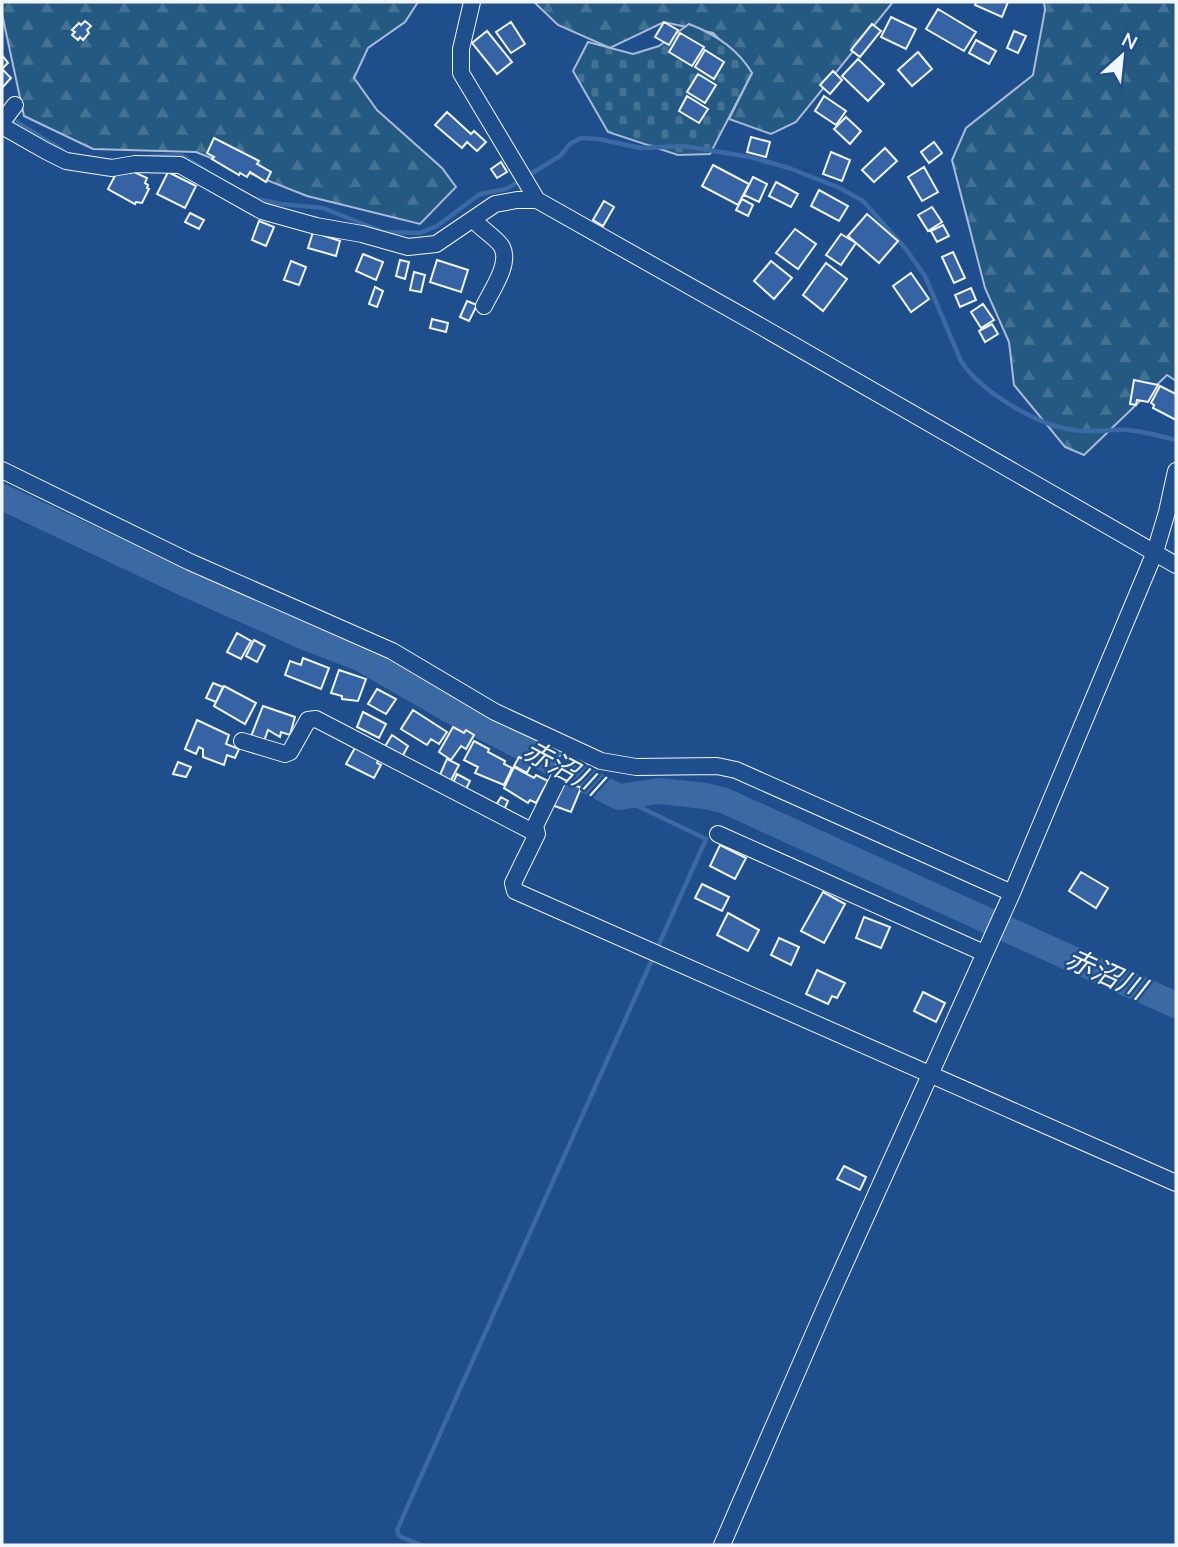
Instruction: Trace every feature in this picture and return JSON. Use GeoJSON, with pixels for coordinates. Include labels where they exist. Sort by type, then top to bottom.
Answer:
{"type":"FeatureCollection","features":[{"type":"Feature","properties":{"kind":"street"},"geometry":{"type":"LineString","coordinates":[[472,2],[461,49],[461,72],[537,200]]}},
{"type":"Feature","properties":{"kind":"street"},"geometry":{"type":"LineString","coordinates":[[15,105],[2,124],[66,161],[112,169],[135,163],[180,165],[262,211],[408,247],[436,244],[495,204],[537,200],[1176,565]]}},
{"type":"Feature","properties":{"kind":"street"},"geometry":{"type":"LineString","coordinates":[[474,219],[482,230],[503,248],[504,257],[484,306]]}},
{"type":"Feature","properties":{"kind":"street"},"geometry":{"type":"LineString","coordinates":[[2,470],[190,562],[392,651],[495,712],[567,762],[636,767],[717,766],[736,770],[1010,897]]}},
{"type":"Feature","properties":{"kind":"street"},"geometry":{"type":"LineString","coordinates":[[722,1545],[1010,897],[1155,552],[1176,471]]}},
{"type":"Feature","properties":{"kind":"street"},"geometry":{"type":"LineString","coordinates":[[242,741],[285,754],[290,752],[308,720],[316,719],[537,834]]}},
{"type":"Feature","properties":{"kind":"street"},"geometry":{"type":"LineString","coordinates":[[567,762],[535,827],[537,834],[513,883],[515,891],[1176,1183]]}},
{"type":"Feature","properties":{"kind":"street"},"geometry":{"type":"LineString","coordinates":[[718,834],[986,949]]}},
{"type":"Feature","properties":{"kind":"green space"},"geometry":{"type":"Polygon","coordinates":[[[2,2],[418,2],[405,22],[368,48],[354,78],[377,110],[442,168],[456,187],[420,224],[307,196],[196,152],[93,149],[24,116],[2,14],[2,2]]]}},
{"type":"Feature","properties":{"kind":"green space"},"geometry":{"type":"Polygon","coordinates":[[[534,2],[893,2],[796,122],[771,134],[729,119],[752,73],[713,33],[664,22],[610,48],[558,25],[534,2]]]}},
{"type":"Feature","properties":{"kind":"green space"},"geometry":{"type":"Polygon","coordinates":[[[1044,2],[1176,2],[1176,381],[1167,375],[1084,455],[1065,447],[1014,385],[1009,342],[985,288],[952,160],[966,128],[1033,75],[1045,10],[1044,2]]]}},
{"type":"Feature","properties":{"kind":"green space"},"geometry":{"type":"Polygon","coordinates":[[[689,24],[725,43],[752,73],[710,154],[678,155],[608,132],[573,71],[588,42],[633,54],[659,46],[689,24]]]}},
{"type":"Feature","properties":{"kind":"building"},"geometry":{"type":"Polygon","coordinates":[[[976,2],[1008,2],[1002,17],[975,5],[976,2]]]}},
{"type":"Feature","properties":{"kind":"building"},"geometry":{"type":"Polygon","coordinates":[[[938,9],[976,32],[964,51],[926,29],[938,9]]]}},
{"type":"Feature","properties":{"kind":"building"},"geometry":{"type":"Polygon","coordinates":[[[891,17],[916,29],[906,49],[881,37],[891,17]]]}},
{"type":"Feature","properties":{"kind":"building"},"geometry":{"type":"Polygon","coordinates":[[[85,21],[91,26],[87,30],[89,33],[83,40],[80,37],[78,40],[72,35],[75,32],[72,30],[85,21]]]}},
{"type":"Feature","properties":{"kind":"building"},"geometry":{"type":"Polygon","coordinates":[[[511,22],[525,44],[511,53],[496,32],[511,22]]]}},
{"type":"Feature","properties":{"kind":"building"},"geometry":{"type":"Polygon","coordinates":[[[664,22],[678,30],[669,45],[655,37],[664,22]]]}},
{"type":"Feature","properties":{"kind":"building"},"geometry":{"type":"Polygon","coordinates":[[[872,24],[881,31],[860,57],[851,50],[872,24]]]}},
{"type":"Feature","properties":{"kind":"building"},"geometry":{"type":"Polygon","coordinates":[[[487,31],[512,62],[497,74],[472,43],[487,31]]]}},
{"type":"Feature","properties":{"kind":"building"},"geometry":{"type":"Polygon","coordinates":[[[1014,31],[1026,36],[1018,53],[1007,48],[1014,31]]]}},
{"type":"Feature","properties":{"kind":"building"},"geometry":{"type":"Polygon","coordinates":[[[680,33],[704,47],[692,66],[669,52],[680,33]]]}},
{"type":"Feature","properties":{"kind":"building"},"geometry":{"type":"Polygon","coordinates":[[[976,40],[996,51],[989,64],[969,53],[976,40]]]}},
{"type":"Feature","properties":{"kind":"building"},"geometry":{"type":"Polygon","coordinates":[[[705,50],[724,62],[714,79],[695,67],[705,50]]]}},
{"type":"Feature","properties":{"kind":"building"},"geometry":{"type":"Polygon","coordinates":[[[918,52],[932,69],[912,86],[898,70],[918,52]]]}},
{"type":"Feature","properties":{"kind":"building"},"geometry":{"type":"Polygon","coordinates":[[[2,55],[8,63],[2,69],[2,55]]]}},
{"type":"Feature","properties":{"kind":"building"},"geometry":{"type":"Polygon","coordinates":[[[858,59],[884,84],[868,101],[842,76],[858,59]]]}},
{"type":"Feature","properties":{"kind":"building"},"geometry":{"type":"Polygon","coordinates":[[[2,69],[11,78],[2,88],[2,69]]]}},
{"type":"Feature","properties":{"kind":"building"},"geometry":{"type":"Polygon","coordinates":[[[833,71],[842,80],[830,94],[820,85],[833,71]]]}},
{"type":"Feature","properties":{"kind":"building"},"geometry":{"type":"Polygon","coordinates":[[[698,74],[716,85],[705,103],[687,92],[698,74]]]}},
{"type":"Feature","properties":{"kind":"building"},"geometry":{"type":"Polygon","coordinates":[[[687,96],[708,109],[699,123],[679,111],[687,96]]]}},
{"type":"Feature","properties":{"kind":"building"},"geometry":{"type":"Polygon","coordinates":[[[824,96],[846,111],[836,125],[815,111],[824,96]]]}},
{"type":"Feature","properties":{"kind":"building"},"geometry":{"type":"Polygon","coordinates":[[[447,112],[471,134],[474,131],[486,142],[477,151],[467,142],[462,148],[435,125],[447,112]]]}},
{"type":"Feature","properties":{"kind":"building"},"geometry":{"type":"Polygon","coordinates":[[[846,117],[861,131],[850,144],[834,129],[846,117]]]}},
{"type":"Feature","properties":{"kind":"building"},"geometry":{"type":"Polygon","coordinates":[[[751,137],[770,142],[766,157],[747,152],[751,137]]]}},
{"type":"Feature","properties":{"kind":"building"},"geometry":{"type":"Polygon","coordinates":[[[214,138],[259,161],[257,164],[271,172],[266,182],[250,172],[247,177],[240,173],[239,175],[212,159],[214,157],[207,153],[214,138]]]}},
{"type":"Feature","properties":{"kind":"building"},"geometry":{"type":"Polygon","coordinates":[[[934,142],[942,153],[929,163],[921,152],[934,142]]]}},
{"type":"Feature","properties":{"kind":"building"},"geometry":{"type":"Polygon","coordinates":[[[885,148],[897,161],[874,182],[862,170],[885,148]]]}},
{"type":"Feature","properties":{"kind":"building"},"geometry":{"type":"Polygon","coordinates":[[[831,152],[850,160],[842,181],[823,174],[831,152]]]}},
{"type":"Feature","properties":{"kind":"building"},"geometry":{"type":"Polygon","coordinates":[[[501,162],[507,172],[497,178],[491,169],[501,162]]]}},
{"type":"Feature","properties":{"kind":"building"},"geometry":{"type":"Polygon","coordinates":[[[713,165],[749,184],[738,205],[702,186],[713,165]]]}},
{"type":"Feature","properties":{"kind":"building"},"geometry":{"type":"Polygon","coordinates":[[[924,167],[938,192],[922,201],[908,177],[924,167]]]}},
{"type":"Feature","properties":{"kind":"building"},"geometry":{"type":"Polygon","coordinates":[[[118,170],[132,171],[147,178],[145,183],[149,189],[142,203],[135,204],[108,189],[118,170]]]}},
{"type":"Feature","properties":{"kind":"building"},"geometry":{"type":"Polygon","coordinates":[[[168,172],[196,186],[185,208],[157,194],[168,172]]]}},
{"type":"Feature","properties":{"kind":"building"},"geometry":{"type":"Polygon","coordinates":[[[753,177],[767,184],[759,202],[744,195],[753,177]]]}},
{"type":"Feature","properties":{"kind":"building"},"geometry":{"type":"Polygon","coordinates":[[[776,182],[798,194],[791,207],[769,196],[776,182]]]}},
{"type":"Feature","properties":{"kind":"building"},"geometry":{"type":"Polygon","coordinates":[[[819,190],[848,206],[839,221],[811,206],[819,190]]]}},
{"type":"Feature","properties":{"kind":"building"},"geometry":{"type":"Polygon","coordinates":[[[742,199],[753,205],[748,216],[736,210],[742,199]]]}},
{"type":"Feature","properties":{"kind":"building"},"geometry":{"type":"Polygon","coordinates":[[[604,201],[614,207],[603,226],[593,220],[604,201]]]}},
{"type":"Feature","properties":{"kind":"building"},"geometry":{"type":"Polygon","coordinates":[[[932,207],[942,222],[928,231],[918,215],[932,207]]]}},
{"type":"Feature","properties":{"kind":"building"},"geometry":{"type":"Polygon","coordinates":[[[190,213],[204,220],[199,229],[185,222],[190,213]]]}},
{"type":"Feature","properties":{"kind":"building"},"geometry":{"type":"Polygon","coordinates":[[[867,214],[898,241],[879,263],[848,236],[867,214]]]}},
{"type":"Feature","properties":{"kind":"building"},"geometry":{"type":"Polygon","coordinates":[[[259,221],[274,227],[266,246],[252,240],[259,221]]]}},
{"type":"Feature","properties":{"kind":"building"},"geometry":{"type":"Polygon","coordinates":[[[943,225],[949,236],[937,242],[931,231],[943,225]]]}},
{"type":"Feature","properties":{"kind":"building"},"geometry":{"type":"Polygon","coordinates":[[[795,229],[816,244],[798,269],[776,253],[795,229]]]}},
{"type":"Feature","properties":{"kind":"building"},"geometry":{"type":"Polygon","coordinates":[[[313,232],[340,241],[336,256],[308,248],[313,232]]]}},
{"type":"Feature","properties":{"kind":"building"},"geometry":{"type":"Polygon","coordinates":[[[841,234],[856,243],[841,265],[826,255],[841,234]]]}},
{"type":"Feature","properties":{"kind":"building"},"geometry":{"type":"Polygon","coordinates":[[[953,252],[965,278],[954,283],[942,257],[953,252]]]}},
{"type":"Feature","properties":{"kind":"building"},"geometry":{"type":"Polygon","coordinates":[[[363,254],[383,262],[376,280],[356,271],[363,254]]]}},
{"type":"Feature","properties":{"kind":"building"},"geometry":{"type":"Polygon","coordinates":[[[400,260],[409,262],[405,279],[396,276],[400,260]]]}},
{"type":"Feature","properties":{"kind":"building"},"geometry":{"type":"Polygon","coordinates":[[[437,260],[468,270],[461,292],[430,282],[437,260]]]}},
{"type":"Feature","properties":{"kind":"building"},"geometry":{"type":"Polygon","coordinates":[[[291,261],[306,267],[299,285],[284,280],[291,261]]]}},
{"type":"Feature","properties":{"kind":"building"},"geometry":{"type":"Polygon","coordinates":[[[771,261],[792,278],[774,299],[754,281],[771,261]]]}},
{"type":"Feature","properties":{"kind":"building"},"geometry":{"type":"Polygon","coordinates":[[[826,263],[847,279],[823,311],[803,295],[826,263]]]}},
{"type":"Feature","properties":{"kind":"building"},"geometry":{"type":"Polygon","coordinates":[[[414,272],[425,275],[421,292],[410,290],[414,272]]]}},
{"type":"Feature","properties":{"kind":"building"},"geometry":{"type":"Polygon","coordinates":[[[911,273],[929,299],[911,312],[893,286],[911,273]]]}},
{"type":"Feature","properties":{"kind":"building"},"geometry":{"type":"Polygon","coordinates":[[[375,287],[383,291],[377,307],[369,304],[375,287]]]}},
{"type":"Feature","properties":{"kind":"building"},"geometry":{"type":"Polygon","coordinates":[[[971,288],[976,300],[960,307],[955,295],[971,288]]]}},
{"type":"Feature","properties":{"kind":"building"},"geometry":{"type":"Polygon","coordinates":[[[467,301],[477,305],[469,321],[460,317],[467,301]]]}},
{"type":"Feature","properties":{"kind":"building"},"geometry":{"type":"Polygon","coordinates":[[[983,304],[994,320],[981,328],[971,312],[983,304]]]}},
{"type":"Feature","properties":{"kind":"building"},"geometry":{"type":"Polygon","coordinates":[[[432,319],[448,323],[446,332],[430,328],[432,319]]]}},
{"type":"Feature","properties":{"kind":"building"},"geometry":{"type":"Polygon","coordinates":[[[992,324],[998,334],[985,342],[979,331],[992,324]]]}},
{"type":"Feature","properties":{"kind":"building"},"geometry":{"type":"Polygon","coordinates":[[[1134,380],[1158,385],[1148,402],[1137,400],[1136,405],[1130,404],[1134,380]]]}},
{"type":"Feature","properties":{"kind":"building"},"geometry":{"type":"Polygon","coordinates":[[[1160,386],[1176,394],[1176,420],[1153,408],[1151,403],[1160,386]]]}},
{"type":"Feature","properties":{"kind":"building"},"geometry":{"type":"Polygon","coordinates":[[[237,633],[251,641],[241,659],[227,652],[237,633]]]}},
{"type":"Feature","properties":{"kind":"building"},"geometry":{"type":"Polygon","coordinates":[[[254,640],[265,646],[257,662],[246,656],[254,640]]]}},
{"type":"Feature","properties":{"kind":"building"},"geometry":{"type":"Polygon","coordinates":[[[303,658],[329,668],[321,689],[285,675],[290,661],[301,665],[303,658]]]}},
{"type":"Feature","properties":{"kind":"building"},"geometry":{"type":"Polygon","coordinates":[[[339,670],[366,679],[358,701],[342,699],[342,696],[331,693],[339,670]]]}},
{"type":"Feature","properties":{"kind":"building"},"geometry":{"type":"Polygon","coordinates":[[[213,683],[223,687],[216,702],[206,698],[213,683]]]}},
{"type":"Feature","properties":{"kind":"building"},"geometry":{"type":"Polygon","coordinates":[[[224,686],[256,703],[245,724],[214,706],[224,686]]]}},
{"type":"Feature","properties":{"kind":"building"},"geometry":{"type":"Polygon","coordinates":[[[377,689],[396,699],[386,714],[368,704],[377,689]]]}},
{"type":"Feature","properties":{"kind":"building"},"geometry":{"type":"Polygon","coordinates":[[[263,706],[295,717],[290,735],[281,732],[280,737],[268,730],[263,744],[250,739],[263,706]]]}},
{"type":"Feature","properties":{"kind":"building"},"geometry":{"type":"Polygon","coordinates":[[[413,710],[447,732],[439,744],[431,739],[427,745],[401,729],[413,710]]]}},
{"type":"Feature","properties":{"kind":"building"},"geometry":{"type":"Polygon","coordinates":[[[363,712],[386,724],[379,738],[357,727],[363,712]]]}},
{"type":"Feature","properties":{"kind":"building"},"geometry":{"type":"Polygon","coordinates":[[[197,720],[229,735],[226,744],[239,749],[235,758],[227,755],[224,765],[203,757],[203,749],[199,747],[196,754],[185,749],[197,720]]]}},
{"type":"Feature","properties":{"kind":"building"},"geometry":{"type":"Polygon","coordinates":[[[453,727],[474,735],[466,749],[461,746],[451,760],[439,752],[453,727]]]}},
{"type":"Feature","properties":{"kind":"building"},"geometry":{"type":"Polygon","coordinates":[[[392,735],[408,746],[402,757],[384,748],[392,735]]]}},
{"type":"Feature","properties":{"kind":"building"},"geometry":{"type":"Polygon","coordinates":[[[474,741],[489,749],[488,752],[512,768],[504,785],[475,773],[478,767],[464,760],[474,741]]]}},
{"type":"Feature","properties":{"kind":"building"},"geometry":{"type":"Polygon","coordinates":[[[356,746],[379,758],[377,763],[381,765],[374,778],[346,764],[356,746]]]}},
{"type":"Feature","properties":{"kind":"building"},"geometry":{"type":"Polygon","coordinates":[[[519,757],[532,763],[527,773],[514,766],[519,757]]]}},
{"type":"Feature","properties":{"kind":"building"},"geometry":{"type":"Polygon","coordinates":[[[447,759],[459,765],[450,782],[439,777],[447,759]]]}},
{"type":"Feature","properties":{"kind":"building"},"geometry":{"type":"Polygon","coordinates":[[[178,762],[191,767],[186,777],[173,774],[178,762]]]}},
{"type":"Feature","properties":{"kind":"building"},"geometry":{"type":"Polygon","coordinates":[[[514,767],[534,778],[536,775],[548,781],[536,803],[530,800],[528,803],[504,788],[514,767]]]}},
{"type":"Feature","properties":{"kind":"building"},"geometry":{"type":"Polygon","coordinates":[[[457,774],[470,781],[465,791],[452,785],[457,774]]]}},
{"type":"Feature","properties":{"kind":"building"},"geometry":{"type":"Polygon","coordinates":[[[565,780],[581,788],[571,812],[549,804],[565,780]]]}},
{"type":"Feature","properties":{"kind":"building"},"geometry":{"type":"Polygon","coordinates":[[[501,797],[508,801],[504,810],[496,805],[501,797]]]}},
{"type":"Feature","properties":{"kind":"building"},"geometry":{"type":"Polygon","coordinates":[[[720,845],[746,858],[735,879],[710,866],[720,845]]]}},
{"type":"Feature","properties":{"kind":"building"},"geometry":{"type":"Polygon","coordinates":[[[1081,872],[1108,888],[1096,908],[1069,891],[1081,872]]]}},
{"type":"Feature","properties":{"kind":"building"},"geometry":{"type":"Polygon","coordinates":[[[702,884],[729,897],[722,911],[695,898],[702,884]]]}},
{"type":"Feature","properties":{"kind":"building"},"geometry":{"type":"Polygon","coordinates":[[[823,892],[845,904],[824,943],[801,931],[823,892]]]}},
{"type":"Feature","properties":{"kind":"building"},"geometry":{"type":"Polygon","coordinates":[[[728,913],[759,930],[748,951],[717,935],[728,913]]]}},
{"type":"Feature","properties":{"kind":"building"},"geometry":{"type":"Polygon","coordinates":[[[864,917],[890,927],[881,948],[856,938],[864,917]]]}},
{"type":"Feature","properties":{"kind":"building"},"geometry":{"type":"Polygon","coordinates":[[[779,938],[799,947],[791,965],[771,955],[779,938]]]}},
{"type":"Feature","properties":{"kind":"building"},"geometry":{"type":"Polygon","coordinates":[[[817,970],[845,983],[837,998],[832,996],[828,1004],[806,994],[817,970]]]}},
{"type":"Feature","properties":{"kind":"building"},"geometry":{"type":"Polygon","coordinates":[[[923,992],[945,1003],[936,1022],[914,1011],[923,992]]]}},
{"type":"Feature","properties":{"kind":"building"},"geometry":{"type":"Polygon","coordinates":[[[844,1166],[866,1177],[860,1190],[837,1179],[844,1166]]]}},
{"type":"Feature","properties":{"kind":"waterway"},"geometry":{"type":"LineString","coordinates":[[10,118],[62,150]]}},
{"type":"Feature","properties":{"kind":"waterway"},"geometry":{"type":"LineString","coordinates":[[253,198],[323,208],[383,232],[420,233],[437,226],[480,194],[506,189],[560,156],[570,144],[581,138],[641,148],[684,146],[750,157],[789,168],[840,188],[863,201],[905,248],[925,276],[961,361],[982,384],[1011,405],[1044,422],[1074,430],[1128,430],[1176,440]]}},
{"type":"Feature","properties":{"kind":"waterway"},"geometry":{"type":"LineString","coordinates":[[146,157],[181,155],[206,171]]}},
{"type":"Feature","properties":{"kind":"waterway","name":"赤沼川"},"geometry":{"type":"LineString","coordinates":[[2,497],[186,584],[360,658],[450,710],[619,797],[659,791],[725,801],[1176,1005]]}},
{"type":"Feature","properties":{"kind":"waterway"},"geometry":{"type":"LineString","coordinates":[[421,1545],[399,1536],[397,1530],[706,839],[619,797]]}}]}
